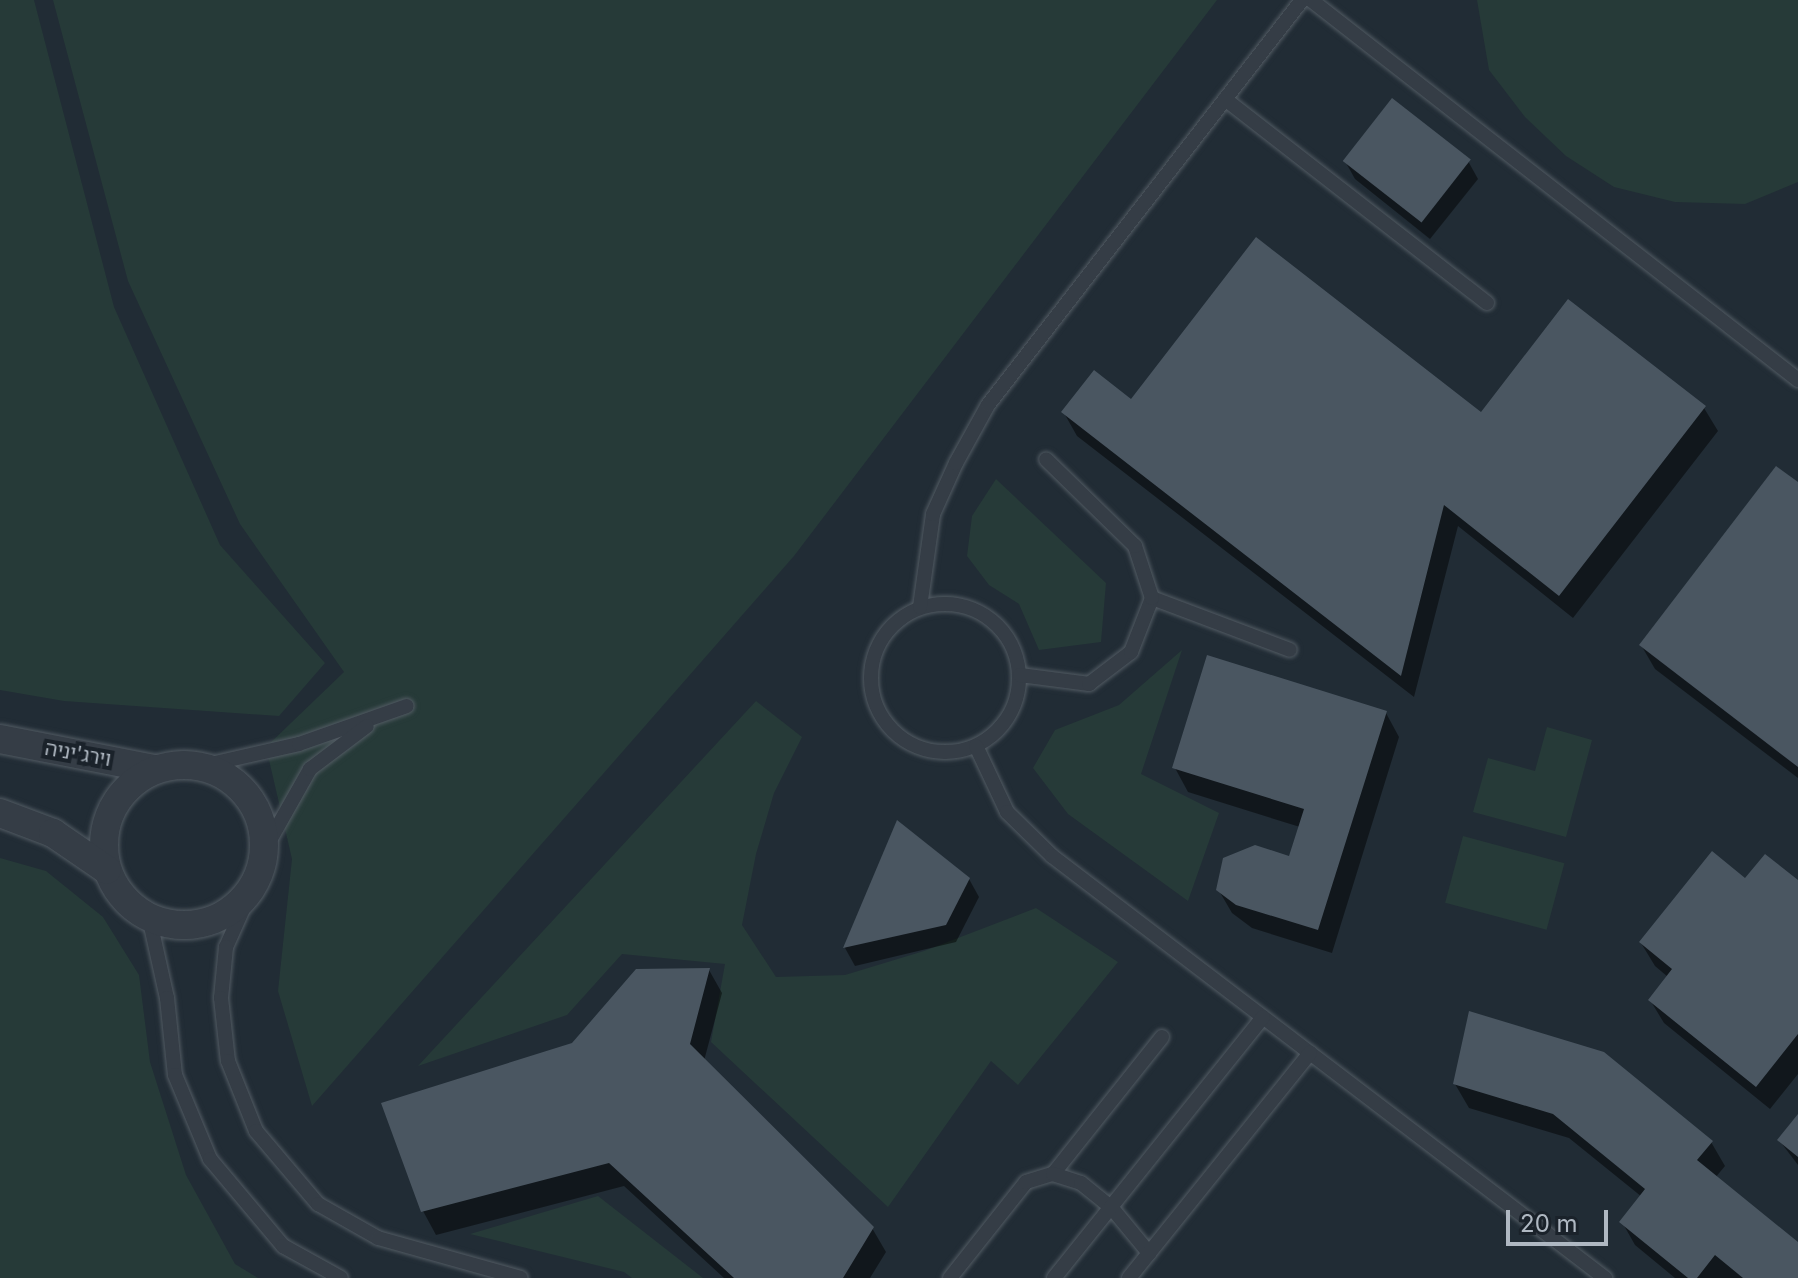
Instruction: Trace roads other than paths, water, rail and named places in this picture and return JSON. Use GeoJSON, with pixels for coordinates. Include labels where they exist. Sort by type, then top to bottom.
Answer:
{"type":"FeatureCollection","features":[{"type":"Feature","properties":{"kind":"street","name":"וירג'יניה"},"geometry":{"type":"LineString","coordinates":[[0,739],[155,769]]}},
{"type":"Feature","properties":{"kind":"street"},"geometry":{"type":"LineString","coordinates":[[178,764],[202,766],[224,774],[242,789],[256,808],[265,849],[252,889],[237,906],[205,922],[171,925],[149,917],[131,905],[116,889],[107,870],[103,845],[106,821],[117,799],[134,780],[155,769],[178,764]]}},
{"type":"Feature","properties":{"kind":"street"},"geometry":{"type":"LineString","coordinates":[[0,813],[53,833],[107,870]]}},
{"type":"Feature","properties":{"kind":"lane"},"geometry":{"type":"LineString","coordinates":[[920,607],[933,514],[956,463],[988,405],[1302,0]]}},
{"type":"Feature","properties":{"kind":"lane"},"geometry":{"type":"LineString","coordinates":[[1311,0],[1798,380]]}},
{"type":"Feature","properties":{"kind":"lane"},"geometry":{"type":"LineString","coordinates":[[1225,99],[1487,303]]}},
{"type":"Feature","properties":{"kind":"lane"},"geometry":{"type":"LineString","coordinates":[[1020,675],[1089,684],[1131,652],[1152,598],[1135,546],[1046,459]]}},
{"type":"Feature","properties":{"kind":"lane"},"geometry":{"type":"LineString","coordinates":[[1152,598],[1290,650]]}},
{"type":"Feature","properties":{"kind":"lane"},"geometry":{"type":"LineString","coordinates":[[945,603],[979,612],[1000,627],[1014,649],[1020,675],[1012,710],[997,731],[976,746],[961,751],[935,751],[910,743],[890,727],[876,705],[872,665],[880,640],[897,620],[920,607],[945,603]]}},
{"type":"Feature","properties":{"kind":"lane"},"geometry":{"type":"LineString","coordinates":[[202,766],[299,744],[407,706]]}},
{"type":"Feature","properties":{"kind":"lane"},"geometry":{"type":"LineString","coordinates":[[265,849],[310,769],[377,718]]}},
{"type":"Feature","properties":{"kind":"lane"},"geometry":{"type":"LineString","coordinates":[[976,746],[1007,812],[1052,856],[1605,1278]]}},
{"type":"Feature","properties":{"kind":"lane"},"geometry":{"type":"LineString","coordinates":[[252,889],[226,947],[221,998],[228,1061],[256,1131],[318,1204],[378,1238],[521,1278]]}},
{"type":"Feature","properties":{"kind":"lane"},"geometry":{"type":"LineString","coordinates":[[149,917],[167,998],[175,1075],[210,1159],[283,1246],[341,1278]]}},
{"type":"Feature","properties":{"kind":"lane"},"geometry":{"type":"LineString","coordinates":[[1054,1278],[1263,1017]]}},
{"type":"Feature","properties":{"kind":"lane"},"geometry":{"type":"LineString","coordinates":[[1053,1174],[1162,1037]]}},
{"type":"Feature","properties":{"kind":"lane"},"geometry":{"type":"LineString","coordinates":[[1129,1278],[1310,1053]]}},
{"type":"Feature","properties":{"kind":"lane"},"geometry":{"type":"LineString","coordinates":[[950,1278],[1026,1182],[1053,1174],[1081,1183],[1111,1207],[1149,1253]]}}]}
